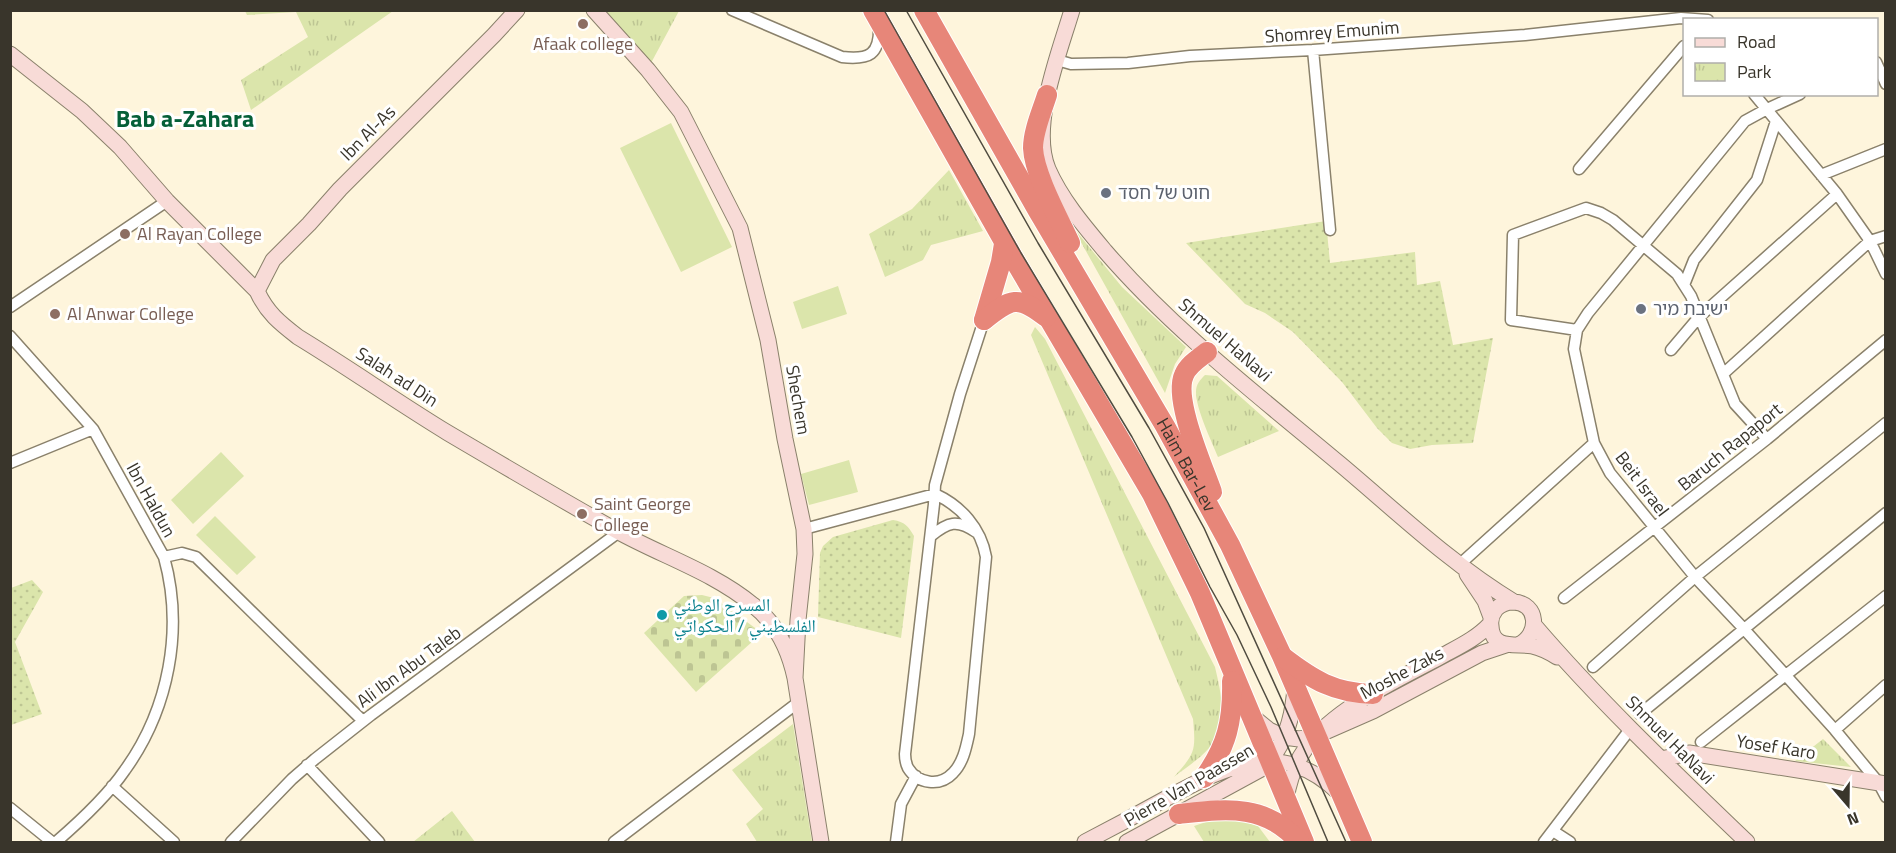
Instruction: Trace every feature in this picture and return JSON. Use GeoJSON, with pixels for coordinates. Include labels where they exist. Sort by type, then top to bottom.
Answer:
{"type":"FeatureCollection","features":[{"type":"Feature","properties":{"kind":"highway","name":"Haim Bar-Lev"},"geometry":{"type":"LineString","coordinates":[[924,10],[1187,465],[1230,545],[1282,656],[1362,843]]}},
{"type":"Feature","properties":{"kind":"highway"},"geometry":{"type":"LineString","coordinates":[[876,15],[1004,244],[1152,494],[1181,553],[1231,667],[1304,843]]}},
{"type":"Feature","properties":{"kind":"highway"},"geometry":{"type":"LineString","coordinates":[[1047,95],[1034,139],[1033,150],[1037,170],[1107,328]]}},
{"type":"Feature","properties":{"kind":"highway"},"geometry":{"type":"LineString","coordinates":[[984,320],[1004,244]]}},
{"type":"Feature","properties":{"kind":"highway"},"geometry":{"type":"LineString","coordinates":[[984,320],[1008,303],[1019,302],[1029,304],[1050,321]]}},
{"type":"Feature","properties":{"kind":"highway"},"geometry":{"type":"LineString","coordinates":[[1207,352],[1192,364],[1184,375],[1181,388],[1182,399],[1230,545]]}},
{"type":"Feature","properties":{"kind":"highway"},"geometry":{"type":"LineString","coordinates":[[1282,656],[1304,673],[1331,687],[1345,692],[1373,694]]}},
{"type":"Feature","properties":{"kind":"highway"},"geometry":{"type":"LineString","coordinates":[[1204,778],[1220,753],[1231,723],[1233,705],[1231,667]]}},
{"type":"Feature","properties":{"kind":"highway"},"geometry":{"type":"LineString","coordinates":[[1179,814],[1237,810],[1259,814],[1276,822],[1292,834],[1299,843]]}},
{"type":"Feature","properties":{"kind":"street","name":"Ibn Al-As"},"geometry":{"type":"LineString","coordinates":[[257,291],[273,260],[517,10]]}},
{"type":"Feature","properties":{"kind":"street","name":"Shechem"},"geometry":{"type":"LineString","coordinates":[[594,10],[648,70],[681,112],[740,228],[768,340],[785,439],[804,529],[805,554],[795,678],[821,843]]}},
{"type":"Feature","properties":{"kind":"street"},"geometry":{"type":"LineString","coordinates":[[732,10],[842,57],[850,58],[860,58],[874,51],[879,40],[876,15]]}},
{"type":"Feature","properties":{"kind":"street","name":"Shmuel HaNavi"},"geometry":{"type":"LineString","coordinates":[[1072,10],[1047,95],[1042,137],[1048,168],[1058,188],[1085,228],[1133,283],[1207,352],[1459,565],[1514,602]]}},
{"type":"Feature","properties":{"kind":"street","name":"Shomrey Emunim"},"geometry":{"type":"LineString","coordinates":[[1057,60],[1088,65],[1128,63],[1190,56],[1525,35],[1683,17]]}},
{"type":"Feature","properties":{"kind":"street"},"geometry":{"type":"LineString","coordinates":[[1579,170],[1683,47]]}},
{"type":"Feature","properties":{"kind":"street"},"geometry":{"type":"LineString","coordinates":[[1313,50],[1330,230]]}},
{"type":"Feature","properties":{"kind":"street","name":"Salah ad Din"},"geometry":{"type":"LineString","coordinates":[[10,54],[90,118],[120,147],[167,201],[257,291],[264,306],[278,321],[298,337],[447,432],[619,532],[704,574],[754,605],[782,639],[791,659],[795,678]]}},
{"type":"Feature","properties":{"kind":"street"},"geometry":{"type":"LineString","coordinates":[[1878,66],[1886,84]]}},
{"type":"Feature","properties":{"kind":"street"},"geometry":{"type":"LineString","coordinates":[[1756,96],[1837,194],[1870,241],[1886,274]]}},
{"type":"Feature","properties":{"kind":"street"},"geometry":{"type":"LineString","coordinates":[[1767,439],[1735,404],[1691,296],[1677,274],[1643,246],[1613,220],[1586,208],[1513,235],[1511,320],[1577,330],[1588,313],[1643,246],[1745,122],[1796,96]]}},
{"type":"Feature","properties":{"kind":"street"},"geometry":{"type":"LineString","coordinates":[[1684,285],[1694,260],[1757,180],[1776,121]]}},
{"type":"Feature","properties":{"kind":"street"},"geometry":{"type":"LineString","coordinates":[[1821,175],[1886,149]]}},
{"type":"Feature","properties":{"kind":"street"},"geometry":{"type":"LineString","coordinates":[[1671,350],[1699,317],[1837,194]]}},
{"type":"Feature","properties":{"kind":"street"},"geometry":{"type":"LineString","coordinates":[[10,307],[167,201]]}},
{"type":"Feature","properties":{"kind":"street"},"geometry":{"type":"LineString","coordinates":[[1723,374],[1870,241],[1886,236]]}},
{"type":"Feature","properties":{"kind":"street"},"geometry":{"type":"LineString","coordinates":[[804,529],[935,494],[965,515],[979,534],[986,557],[969,734],[961,763],[952,775],[941,781],[928,783],[907,767],[904,754],[931,536],[935,494],[935,485],[960,394],[984,320]]}},
{"type":"Feature","properties":{"kind":"street","name":"Beit Israel"},"geometry":{"type":"LineString","coordinates":[[1577,330],[1574,349],[1594,443],[1610,473],[1695,577],[1883,781],[1886,797]]}},
{"type":"Feature","properties":{"kind":"street","name":"Ibn Haldun"},"geometry":{"type":"LineString","coordinates":[[10,336],[93,429],[164,557],[182,553],[196,557],[363,721]]}},
{"type":"Feature","properties":{"kind":"street","name":"Baruch Rapaport"},"geometry":{"type":"LineString","coordinates":[[1564,598],[1655,529],[1886,340]]}},
{"type":"Feature","properties":{"kind":"street"},"geometry":{"type":"LineString","coordinates":[[1593,667],[1695,577],[1886,423]]}},
{"type":"Feature","properties":{"kind":"street"},"geometry":{"type":"LineString","coordinates":[[10,463],[93,429]]}},
{"type":"Feature","properties":{"kind":"street"},"geometry":{"type":"LineString","coordinates":[[1459,565],[1594,443]]}},
{"type":"Feature","properties":{"kind":"street"},"geometry":{"type":"LineString","coordinates":[[1640,714],[1886,513]]}},
{"type":"Feature","properties":{"kind":"street"},"geometry":{"type":"LineString","coordinates":[[931,536],[950,523],[968,527],[979,534]]}},
{"type":"Feature","properties":{"kind":"street","name":"Ali Ibn Abu Taleb"},"geometry":{"type":"LineString","coordinates":[[231,843],[308,765],[363,721],[619,532]]}},
{"type":"Feature","properties":{"kind":"street"},"geometry":{"type":"LineString","coordinates":[[10,808],[54,843],[68,832],[125,771],[156,712],[167,679],[173,643],[168,570],[164,557]]}},
{"type":"Feature","properties":{"kind":"street","name":"Shmuel HaNavi"},"geometry":{"type":"LineString","coordinates":[[1459,565],[1477,588],[1491,621]]}},
{"type":"Feature","properties":{"kind":"street"},"geometry":{"type":"LineString","coordinates":[[1701,742],[1886,596]]}},
{"type":"Feature","properties":{"kind":"street"},"geometry":{"type":"LineString","coordinates":[[1514,602],[1531,612],[1534,625],[1528,639],[1512,645],[1495,637],[1491,621],[1500,606],[1514,602]]}},
{"type":"Feature","properties":{"kind":"street","name":"Moshe Zaks"},"geometry":{"type":"LineString","coordinates":[[1286,799],[1296,765],[1316,736],[1348,710],[1373,694],[1475,638],[1491,621]]}},
{"type":"Feature","properties":{"kind":"street","name":"Shmuel HaNavi"},"geometry":{"type":"LineString","coordinates":[[1534,625],[1567,664],[1747,843]]}},
{"type":"Feature","properties":{"kind":"street","name":"Shmuel HaNavi"},"geometry":{"type":"LineString","coordinates":[[1512,645],[1529,645],[1540,648],[1567,664]]}},
{"type":"Feature","properties":{"kind":"street","name":"Moshe Zaks"},"geometry":{"type":"LineString","coordinates":[[1284,737],[1299,739],[1316,736],[1389,703],[1482,653],[1512,645]]}},
{"type":"Feature","properties":{"kind":"street"},"geometry":{"type":"LineString","coordinates":[[1835,730],[1886,685]]}},
{"type":"Feature","properties":{"kind":"street"},"geometry":{"type":"LineString","coordinates":[[1270,761],[1284,737],[1290,720],[1295,687]]}},
{"type":"Feature","properties":{"kind":"street"},"geometry":{"type":"LineString","coordinates":[[614,843],[800,702]]}},
{"type":"Feature","properties":{"kind":"street"},"geometry":{"type":"LineString","coordinates":[[1251,714],[1269,730],[1284,737]]}},
{"type":"Feature","properties":{"kind":"street"},"geometry":{"type":"LineString","coordinates":[[1544,843],[1631,728]]}},
{"type":"Feature","properties":{"kind":"street","name":"Yosef Karo"},"geometry":{"type":"LineString","coordinates":[[1661,759],[1689,753],[1883,781]]}},
{"type":"Feature","properties":{"kind":"street","name":"Pierre Van Paassen"},"geometry":{"type":"LineString","coordinates":[[1127,843],[1256,773],[1270,761]]}},
{"type":"Feature","properties":{"kind":"street","name":"Pierre Van Paassen"},"geometry":{"type":"LineString","coordinates":[[1085,843],[1204,778],[1237,766],[1270,761],[1296,765],[1319,776],[1343,798]]}},
{"type":"Feature","properties":{"kind":"street"},"geometry":{"type":"LineString","coordinates":[[308,765],[379,843]]}},
{"type":"Feature","properties":{"kind":"street"},"geometry":{"type":"LineString","coordinates":[[896,843],[901,804],[916,776]]}},
{"type":"Feature","properties":{"kind":"street"},"geometry":{"type":"LineString","coordinates":[[111,786],[174,843]]}},
{"type":"Feature","properties":{"kind":"street"},"geometry":{"type":"LineString","coordinates":[[1553,831],[1570,843]]}},
{"type":"Feature","properties":{"kind":"green space"},"geometry":{"type":"Polygon","coordinates":[[[245,11],[393,11],[251,110],[241,80],[308,37],[296,12],[247,15],[245,11]]]}},
{"type":"Feature","properties":{"kind":"green space"},"geometry":{"type":"Polygon","coordinates":[[[606,11],[679,11],[651,63],[606,11]]]}},
{"type":"Feature","properties":{"kind":"green space"},"geometry":{"type":"Polygon","coordinates":[[[671,123],[732,247],[681,272],[620,148],[671,123]]]}},
{"type":"Feature","properties":{"kind":"green space"},"geometry":{"type":"Polygon","coordinates":[[[949,170],[983,231],[931,245],[923,260],[885,277],[869,234],[912,209],[949,170]]]}},
{"type":"Feature","properties":{"kind":"green space"},"geometry":{"type":"Polygon","coordinates":[[[1326,221],[1330,263],[1415,252],[1417,285],[1440,281],[1453,345],[1493,338],[1473,443],[1432,445],[1410,449],[1392,443],[1377,428],[1342,382],[1293,332],[1265,313],[1245,304],[1186,243],[1326,221]]]}},
{"type":"Feature","properties":{"kind":"green space"},"geometry":{"type":"Polygon","coordinates":[[[1072,226],[1122,287],[1186,347],[1175,364],[1165,393],[1072,226]]]}},
{"type":"Feature","properties":{"kind":"green space"},"geometry":{"type":"Polygon","coordinates":[[[838,286],[847,314],[802,329],[793,302],[838,286]]]}},
{"type":"Feature","properties":{"kind":"green space"},"geometry":{"type":"Polygon","coordinates":[[[1035,327],[1045,339],[1215,667],[1222,708],[1220,729],[1210,747],[1174,777],[1190,757],[1194,746],[1193,719],[1031,335],[1035,327]]]}},
{"type":"Feature","properties":{"kind":"green space"},"geometry":{"type":"Polygon","coordinates":[[[1205,375],[1217,376],[1279,431],[1218,457],[1198,407],[1197,387],[1205,375]]]}},
{"type":"Feature","properties":{"kind":"green space"},"geometry":{"type":"Polygon","coordinates":[[[221,452],[244,476],[193,524],[171,500],[221,452]]]}},
{"type":"Feature","properties":{"kind":"green space"},"geometry":{"type":"Polygon","coordinates":[[[849,460],[858,492],[809,505],[801,474],[849,460]]]}},
{"type":"Feature","properties":{"kind":"green space"},"geometry":{"type":"Polygon","coordinates":[[[215,516],[256,557],[237,575],[196,535],[215,516]]]}},
{"type":"Feature","properties":{"kind":"green space"},"geometry":{"type":"Polygon","coordinates":[[[893,520],[906,525],[914,536],[901,638],[818,617],[820,553],[823,546],[833,537],[893,520]]]}},
{"type":"Feature","properties":{"kind":"green space"},"geometry":{"type":"Polygon","coordinates":[[[32,580],[43,592],[15,642],[42,714],[11,725],[11,588],[32,580]]]}},
{"type":"Feature","properties":{"kind":"green space"},"geometry":{"type":"Polygon","coordinates":[[[702,595],[714,598],[762,633],[696,692],[644,633],[684,596],[702,595]]]}},
{"type":"Feature","properties":{"kind":"green space"},"geometry":{"type":"Polygon","coordinates":[[[793,724],[812,842],[757,842],[746,824],[763,809],[732,770],[793,724]]]}},
{"type":"Feature","properties":{"kind":"green space"},"geometry":{"type":"Polygon","coordinates":[[[1823,739],[1851,767],[1795,761],[1823,739]]]}},
{"type":"Feature","properties":{"kind":"green space"},"geometry":{"type":"Polygon","coordinates":[[[452,811],[475,842],[413,842],[452,811]]]}},
{"type":"Feature","properties":{"kind":"green space"},"geometry":{"type":"Polygon","coordinates":[[[1215,819],[1237,819],[1258,826],[1270,842],[1204,842],[1194,826],[1215,819]]]}},
{"type":"Feature","properties":{"kind":"tram line"},"geometry":{"type":"LineString","coordinates":[[884,10],[1021,253],[1132,437],[1168,503],[1237,635],[1271,707],[1328,842]]}},
{"type":"Feature","properties":{"kind":"tram line"},"geometry":{"type":"LineString","coordinates":[[906,10],[1038,243],[1149,428],[1204,528],[1346,842]]}},
{"type":"Feature","properties":{"kind":"place","name":"Afaak college"},"geometry":{"type":"Point","coordinates":[583,24]}},
{"type":"Feature","properties":{"kind":"place","name":"חוט של חסד"},"geometry":{"type":"Point","coordinates":[1106,193]}},
{"type":"Feature","properties":{"kind":"place","name":"Al Rayan College"},"geometry":{"type":"Point","coordinates":[125,234]}},
{"type":"Feature","properties":{"kind":"place","name":"ישיבת מיר"},"geometry":{"type":"Point","coordinates":[1641,309]}},
{"type":"Feature","properties":{"kind":"place","name":"Al Anwar College"},"geometry":{"type":"Point","coordinates":[55,314]}},
{"type":"Feature","properties":{"kind":"place","name":"Saint George College"},"geometry":{"type":"Point","coordinates":[582,514]}},
{"type":"Feature","properties":{"kind":"place","name":"المسرح الوطني الفلسطيني / الحكواتي"},"geometry":{"type":"Point","coordinates":[662,615]}},
{"type":"Feature","properties":{"kind":"district","name":"Bab a-Zahara"},"geometry":{"type":"Point","coordinates":[185,119]}}]}
